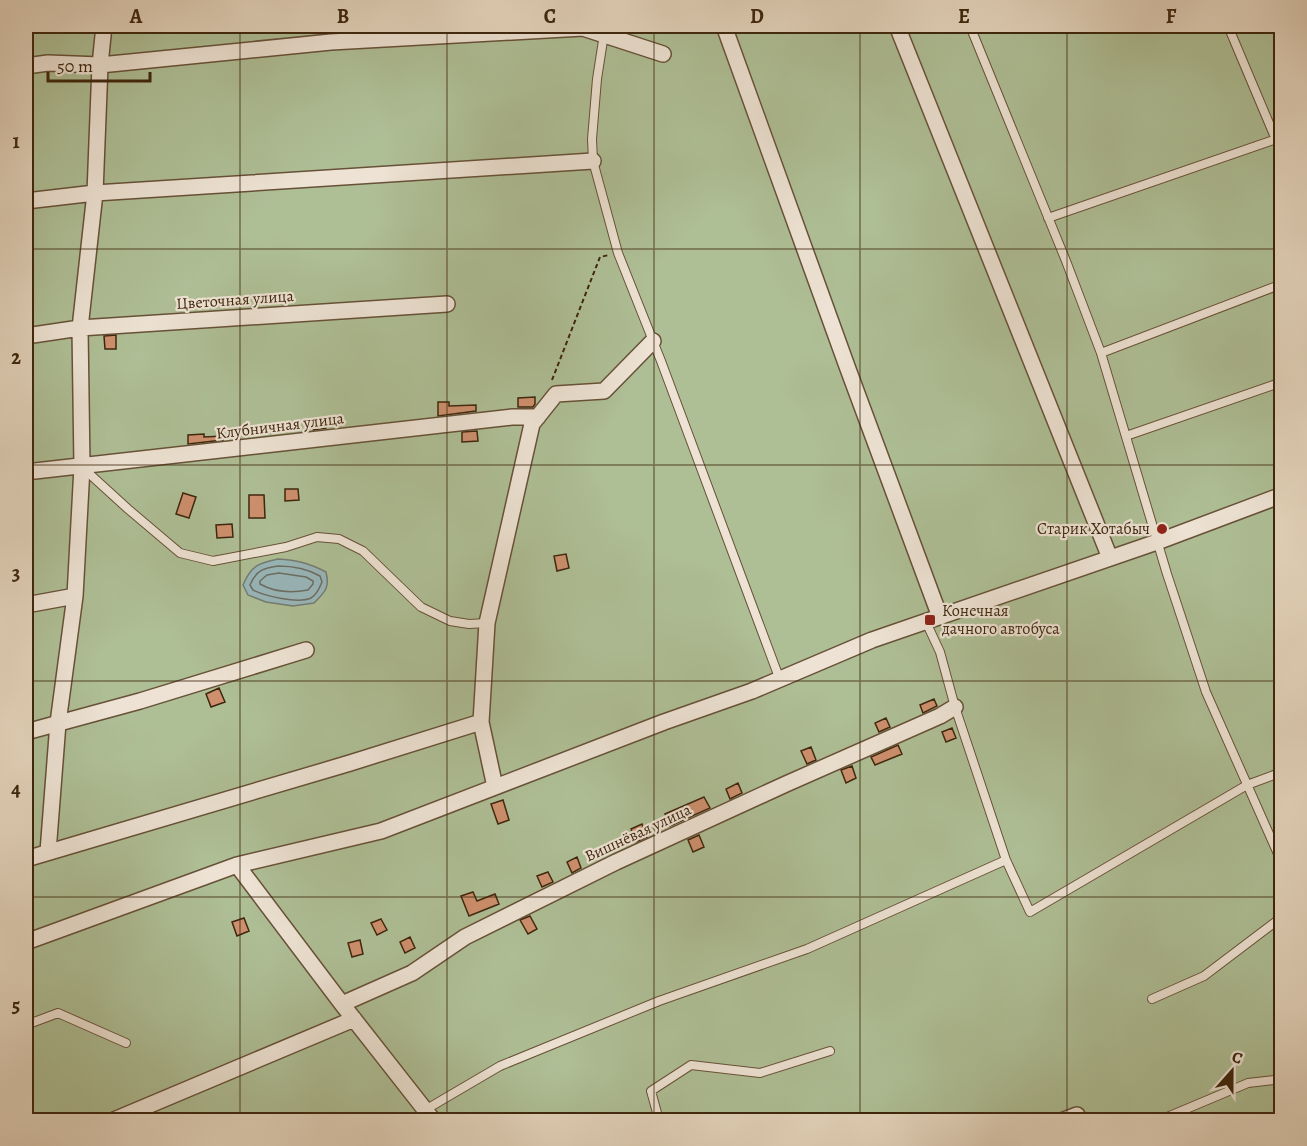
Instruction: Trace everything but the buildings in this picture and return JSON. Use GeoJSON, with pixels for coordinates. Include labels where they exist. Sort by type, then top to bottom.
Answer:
{"type":"FeatureCollection","features":[{"type":"Feature","properties":{"kind":"street"},"geometry":{"type":"LineString","coordinates":[[48,852],[58,723],[75,596],[82,466],[80,328],[95,193],[100,65],[104,26]]}},
{"type":"Feature","properties":{"kind":"street"},"geometry":{"type":"LineString","coordinates":[[724,26],[848,369],[934,620]]}},
{"type":"Feature","properties":{"kind":"street"},"geometry":{"type":"LineString","coordinates":[[897,26],[1110,558]]}},
{"type":"Feature","properties":{"kind":"street"},"geometry":{"type":"LineString","coordinates":[[26,66],[48,63],[100,65],[331,42],[583,28],[610,30],[663,54]]}},
{"type":"Feature","properties":{"kind":"street"},"geometry":{"type":"LineString","coordinates":[[26,201],[95,193],[593,161]]}},
{"type":"Feature","properties":{"kind":"street","name":"Цветочная улица"},"geometry":{"type":"LineString","coordinates":[[26,336],[80,328],[447,304]]}},
{"type":"Feature","properties":{"kind":"street"},"geometry":{"type":"LineString","coordinates":[[495,787],[481,722],[487,623],[532,424],[556,394],[604,391],[653,341]]}},
{"type":"Feature","properties":{"kind":"street","name":"Клубничная улица"},"geometry":{"type":"LineString","coordinates":[[26,472],[512,417],[538,417]]}},
{"type":"Feature","properties":{"kind":"street"},"geometry":{"type":"LineString","coordinates":[[26,942],[237,865],[381,831],[780,680],[872,640],[1157,542],[1281,495]]}},
{"type":"Feature","properties":{"kind":"street"},"geometry":{"type":"LineString","coordinates":[[26,605],[75,596]]}},
{"type":"Feature","properties":{"kind":"street"},"geometry":{"type":"LineString","coordinates":[[26,732],[140,701],[306,650]]}},
{"type":"Feature","properties":{"kind":"street","name":"Вишнёвая улица"},"geometry":{"type":"LineString","coordinates":[[342,1004],[412,973],[465,937],[616,862],[940,716],[955,707]]}},
{"type":"Feature","properties":{"kind":"street"},"geometry":{"type":"LineString","coordinates":[[26,859],[481,722]]}},
{"type":"Feature","properties":{"kind":"street"},"geometry":{"type":"LineString","coordinates":[[237,865],[429,1115]]}},
{"type":"Feature","properties":{"kind":"street"},"geometry":{"type":"LineString","coordinates":[[114,1120],[354,1019]]}},
{"type":"Feature","properties":{"kind":"lane"},"geometry":{"type":"LineString","coordinates":[[970,26],[1101,352],[1157,542],[1206,692],[1281,863]]}},
{"type":"Feature","properties":{"kind":"lane"},"geometry":{"type":"LineString","coordinates":[[1228,26],[1278,138],[1281,154]]}},
{"type":"Feature","properties":{"kind":"lane"},"geometry":{"type":"LineString","coordinates":[[610,30],[597,79],[592,139],[593,161],[618,253],[780,680]]}},
{"type":"Feature","properties":{"kind":"lane"},"geometry":{"type":"LineString","coordinates":[[1048,218],[1278,138]]}},
{"type":"Feature","properties":{"kind":"lane"},"geometry":{"type":"LineString","coordinates":[[1101,352],[1281,284]]}},
{"type":"Feature","properties":{"kind":"lane"},"geometry":{"type":"LineString","coordinates":[[1125,436],[1281,382]]}},
{"type":"Feature","properties":{"kind":"lane"},"geometry":{"type":"LineString","coordinates":[[82,466],[180,553],[213,561],[286,547],[317,537],[339,539],[363,551],[421,607],[450,621],[469,624],[487,623]]}},
{"type":"Feature","properties":{"kind":"lane"},"geometry":{"type":"LineString","coordinates":[[934,620],[955,707],[1006,860],[1030,912],[1247,785],[1281,772]]}},
{"type":"Feature","properties":{"kind":"lane"},"geometry":{"type":"LineString","coordinates":[[429,1115],[500,1066],[659,1001],[807,949],[1006,860]]}},
{"type":"Feature","properties":{"kind":"lane"},"geometry":{"type":"LineString","coordinates":[[1152,999],[1204,976],[1281,917]]}},
{"type":"Feature","properties":{"kind":"lane"},"geometry":{"type":"LineString","coordinates":[[26,1025],[58,1013],[126,1043]]}},
{"type":"Feature","properties":{"kind":"lane"},"geometry":{"type":"LineString","coordinates":[[659,1120],[651,1091],[691,1065],[760,1073],[830,1051]]}},
{"type":"Feature","properties":{"kind":"lane"},"geometry":{"type":"LineString","coordinates":[[1160,1120],[1248,1083],[1281,1079]]}},
{"type":"Feature","properties":{"kind":"path"},"geometry":{"type":"LineString","coordinates":[[550,403],[549,389],[600,257],[618,253]]}},
{"type":"Feature","properties":{"kind":"green space"},"geometry":{"type":"Polygon","coordinates":[[[26,26],[1281,26],[1281,1120],[26,1120],[26,26]]]}},
{"type":"Feature","properties":{"kind":"water"},"geometry":{"type":"Polygon","coordinates":[[[278,559],[314,566],[326,572],[326,589],[314,603],[293,606],[266,602],[248,595],[243,585],[252,569],[265,562],[278,559]]]}},
{"type":"Feature","properties":{"kind":"place","name":"Старик Хотабыч"},"geometry":{"type":"Point","coordinates":[1162,529]}},
{"type":"Feature","properties":{"kind":"place","name":"Конечная дачного автобуса"},"geometry":{"type":"Point","coordinates":[930,620]}}]}
